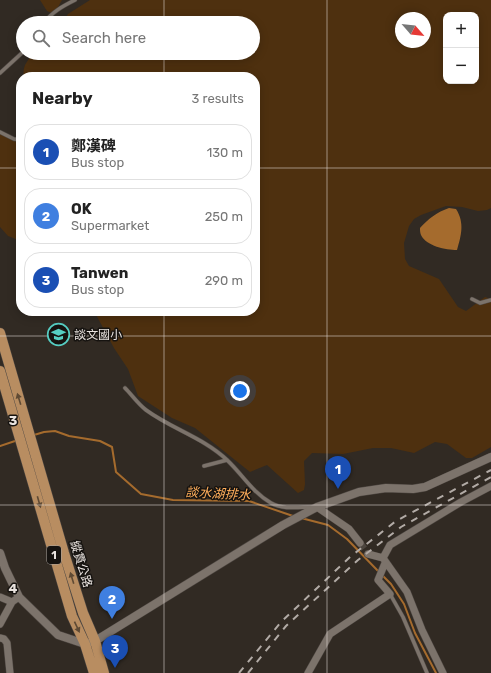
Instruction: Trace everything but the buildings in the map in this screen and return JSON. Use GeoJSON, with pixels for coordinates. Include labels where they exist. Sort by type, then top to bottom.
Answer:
{"type":"FeatureCollection","features":[{"type":"Feature","properties":{"kind":"main road","name":"1"},"geometry":{"type":"LineString","coordinates":[[0,334],[2,353],[26,438]]}},
{"type":"Feature","properties":{"kind":"main road","name":"1"},"geometry":{"type":"LineString","coordinates":[[0,371],[26,438]]}},
{"type":"Feature","properties":{"kind":"main road","name":"縱貫公路"},"geometry":{"type":"LineString","coordinates":[[26,438],[83,613],[90,642],[94,673]]}},
{"type":"Feature","properties":{"kind":"main road","name":"縱貫公路"},"geometry":{"type":"LineString","coordinates":[[90,642],[104,673]]}},
{"type":"Feature","properties":{"kind":"street"},"geometry":{"type":"LineString","coordinates":[[0,553],[5,568],[19,597],[58,635],[90,642],[283,525],[317,507],[359,492],[386,488],[413,489],[426,487],[491,457]]}},
{"type":"Feature","properties":{"kind":"street"},"geometry":{"type":"LineString","coordinates":[[308,673],[330,634],[390,594],[378,580],[390,545],[461,502],[491,486]]}},
{"type":"Feature","properties":{"kind":"street"},"geometry":{"type":"LineString","coordinates":[[317,507],[349,528],[360,543]]}},
{"type":"Feature","properties":{"kind":"street"},"geometry":{"type":"LineString","coordinates":[[368,554],[384,563],[407,592],[422,630],[443,673]]}},
{"type":"Feature","properties":{"kind":"street"},"geometry":{"type":"LineString","coordinates":[[0,596],[12,602]]}},
{"type":"Feature","properties":{"kind":"street"},"geometry":{"type":"LineString","coordinates":[[0,624],[12,602],[19,597]]}},
{"type":"Feature","properties":{"kind":"street"},"geometry":{"type":"LineString","coordinates":[[0,638],[4,639],[7,643],[10,673]]}},
{"type":"Feature","properties":{"kind":"lane"},"geometry":{"type":"LineString","coordinates":[[50,16],[59,8],[75,0]]}},
{"type":"Feature","properties":{"kind":"lane"},"geometry":{"type":"LineString","coordinates":[[0,72],[16,58]]}},
{"type":"Feature","properties":{"kind":"lane"},"geometry":{"type":"LineString","coordinates":[[0,132],[16,139]]}},
{"type":"Feature","properties":{"kind":"lane"},"geometry":{"type":"LineString","coordinates":[[472,299],[480,302],[491,300]]}},
{"type":"Feature","properties":{"kind":"lane"},"geometry":{"type":"LineString","coordinates":[[125,388],[145,409],[177,429],[209,446],[227,460],[248,485],[272,504],[288,508],[317,507]]}},
{"type":"Feature","properties":{"kind":"lane"},"geometry":{"type":"LineString","coordinates":[[204,466],[227,460]]}},
{"type":"Feature","properties":{"kind":"lane"},"geometry":{"type":"LineString","coordinates":[[390,594],[403,617],[427,673]]}},
{"type":"Feature","properties":{"kind":"shaded area"},"geometry":{"type":"Polygon","coordinates":[[[40,0],[62,0],[54,14],[47,11],[40,0]]]}},
{"type":"Feature","properties":{"kind":"shaded area"},"geometry":{"type":"Polygon","coordinates":[[[90,0],[491,0],[491,208],[478,211],[462,207],[446,206],[421,215],[414,219],[409,226],[404,243],[405,259],[409,266],[439,279],[458,307],[466,311],[485,297],[491,299],[491,447],[472,458],[466,458],[447,444],[435,442],[414,453],[391,448],[373,448],[343,454],[312,453],[304,461],[304,490],[298,493],[267,465],[250,472],[195,428],[172,418],[138,396],[128,369],[114,348],[97,316],[260,316],[260,72],[24,72],[24,67],[28,60],[260,60],[260,16],[67,16],[90,0]]]}},
{"type":"Feature","properties":{"kind":"shaded area"},"geometry":{"type":"Polygon","coordinates":[[[0,133],[16,138],[16,239],[8,236],[0,227],[0,133]]]}},
{"type":"Feature","properties":{"kind":"shaded area"},"geometry":{"type":"Polygon","coordinates":[[[449,208],[456,209],[461,219],[461,235],[457,250],[432,245],[424,239],[420,232],[420,228],[430,219],[449,208]]]}},
{"type":"Feature","properties":{"kind":"waterway","name":"談水湖排水"},"geometry":{"type":"LineString","coordinates":[[34,435],[55,431],[69,436],[100,441],[112,447],[116,472],[141,494],[173,500],[249,501],[293,516]]}},
{"type":"Feature","properties":{"kind":"waterway","name":"談水湖排水"},"geometry":{"type":"LineString","coordinates":[[0,446],[18,440]]}},
{"type":"Feature","properties":{"kind":"waterway","name":"談水湖排水"},"geometry":{"type":"LineString","coordinates":[[301,518],[328,525],[347,539],[379,572]]}},
{"type":"Feature","properties":{"kind":"waterway","name":"談水湖排水"},"geometry":{"type":"LineString","coordinates":[[382,575],[391,584],[404,604],[415,633],[436,673]]}},
{"type":"Feature","properties":{"kind":"tunnel"},"geometry":{"type":"LineString","coordinates":[[360,543],[368,554]]}},
{"type":"Feature","properties":{"kind":"railway"},"geometry":{"type":"LineString","coordinates":[[239,673],[281,622],[350,557],[396,521],[491,470]]}},
{"type":"Feature","properties":{"kind":"railway"},"geometry":{"type":"LineString","coordinates":[[248,673],[286,626],[358,560],[401,527],[491,477]]}},
{"type":"Feature","properties":{"kind":"place","name":"談文國小"},"geometry":{"type":"Point","coordinates":[58,335]}},
{"type":"Feature","properties":{"kind":"place","name":"鄭漢碑"},"geometry":{"type":"Point","coordinates":[338,489]}},
{"type":"Feature","properties":{"kind":"place","name":"OK"},"geometry":{"type":"Point","coordinates":[112,619]}},
{"type":"Feature","properties":{"kind":"place","name":"Tanwen"},"geometry":{"type":"Point","coordinates":[115,668]}}]}
